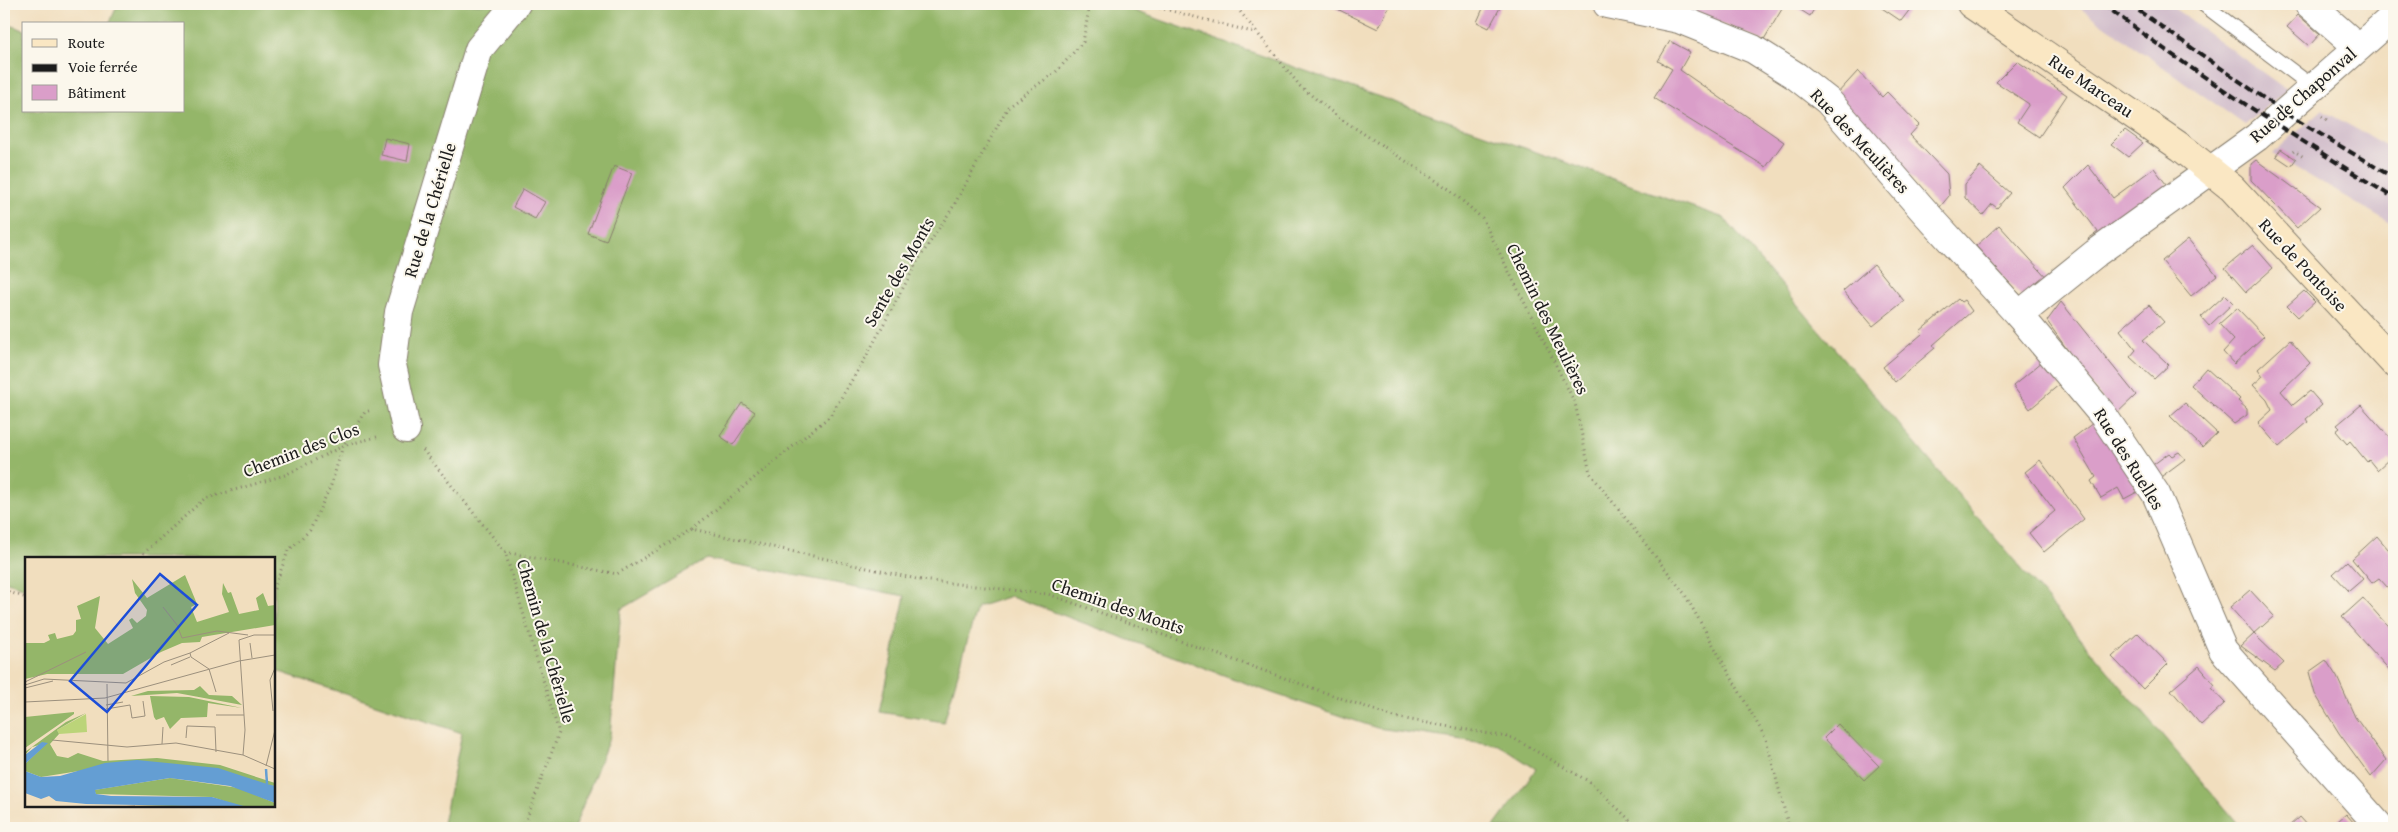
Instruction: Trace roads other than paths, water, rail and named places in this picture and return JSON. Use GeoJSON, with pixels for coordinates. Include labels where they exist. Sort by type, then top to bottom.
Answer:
{"type":"FeatureCollection","features":[{"type":"Feature","properties":{"kind":"main road","name":"Rue Marceau"},"geometry":{"type":"LineString","coordinates":[[1971,4],[2182,148],[2210,171]]}},
{"type":"Feature","properties":{"kind":"main road","name":"Rue de Pontoise"},"geometry":{"type":"LineString","coordinates":[[2210,171],[2232,188],[2394,363]]}},
{"type":"Feature","properties":{"kind":"street","name":"Rue de la Chérielle"},"geometry":{"type":"LineString","coordinates":[[406,429],[392,365],[399,312],[479,49],[516,4]]}},
{"type":"Feature","properties":{"kind":"street","name":"Rue des Meulières"},"geometry":{"type":"LineString","coordinates":[[1607,4],[1679,19],[1753,49],[1796,76],[1828,101],[1924,211],[2019,315]]}},
{"type":"Feature","properties":{"kind":"street"},"geometry":{"type":"LineString","coordinates":[[2309,4],[2358,48]]}},
{"type":"Feature","properties":{"kind":"street","name":"Rue de Chaponval"},"geometry":{"type":"LineString","coordinates":[[2210,171],[2257,137],[2394,16]]}},
{"type":"Feature","properties":{"kind":"street"},"geometry":{"type":"LineString","coordinates":[[2019,315],[2096,253],[2210,171]]}},
{"type":"Feature","properties":{"kind":"street","name":"Rue des Ruelles"},"geometry":{"type":"LineString","coordinates":[[2019,315],[2103,415],[2156,494],[2223,650],[2381,828]]}},
{"type":"Feature","properties":{"kind":"lane"},"geometry":{"type":"LineString","coordinates":[[2202,4],[2313,87]]}},
{"type":"Feature","properties":{"kind":"railway"},"geometry":{"type":"LineString","coordinates":[[2103,4],[2174,56],[2283,129],[2394,198]]}},
{"type":"Feature","properties":{"kind":"railway"},"geometry":{"type":"LineString","coordinates":[[2129,4],[2285,113],[2394,178]]}}]}
